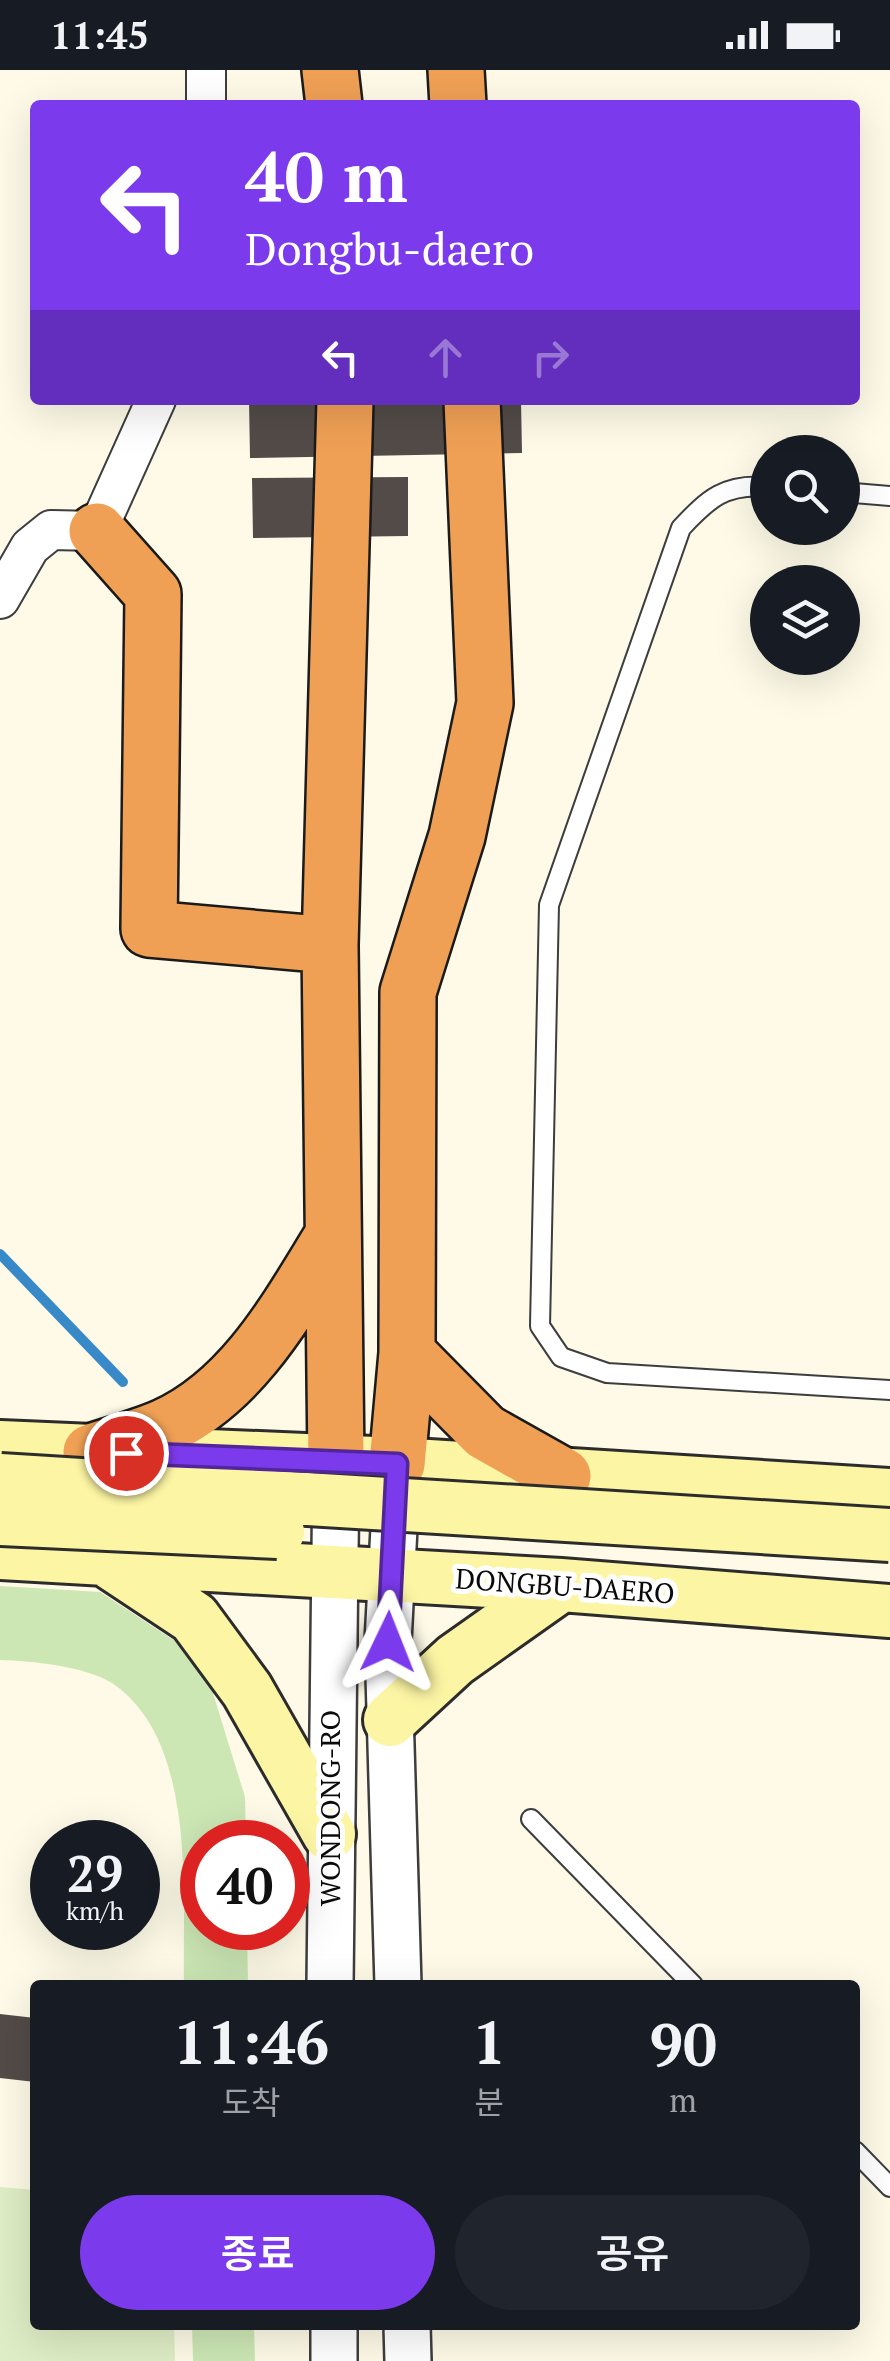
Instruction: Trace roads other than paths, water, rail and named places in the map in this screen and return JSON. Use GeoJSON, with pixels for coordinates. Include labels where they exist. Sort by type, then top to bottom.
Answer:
{"type":"FeatureCollection","features":[{"type":"Feature","properties":{"kind":"highway"},"geometry":{"type":"LineString","coordinates":[[330,70],[333,100]]}},
{"type":"Feature","properties":{"kind":"highway"},"geometry":{"type":"LineString","coordinates":[[456,70],[458,100]]}},
{"type":"Feature","properties":{"kind":"highway"},"geometry":{"type":"LineString","coordinates":[[336,1462],[330,1240],[330,944],[345,405]]}},
{"type":"Feature","properties":{"kind":"highway"},"geometry":{"type":"LineString","coordinates":[[397,1464],[407,1353],[408,992],[457,836],[485,703],[472,405]]}},
{"type":"Feature","properties":{"kind":"highway"},"geometry":{"type":"LineString","coordinates":[[97,531],[153,594],[149,929],[330,944]]}},
{"type":"Feature","properties":{"kind":"highway"},"geometry":{"type":"LineString","coordinates":[[91,1452],[166,1426],[219,1391],[275,1329],[330,1240]]}},
{"type":"Feature","properties":{"kind":"highway"},"geometry":{"type":"LineString","coordinates":[[407,1353],[485,1432],[562,1476]]}},
{"type":"Feature","properties":{"kind":"main road"},"geometry":{"type":"LineString","coordinates":[[0,1447],[397,1464],[890,1496]]}},
{"type":"Feature","properties":{"kind":"main road"},"geometry":{"type":"LineString","coordinates":[[0,1480],[890,1534]]}},
{"type":"Feature","properties":{"kind":"main road","name":"DONGBU-DAERO"},"geometry":{"type":"LineString","coordinates":[[0,1519],[520,1542],[890,1570]]}},
{"type":"Feature","properties":{"kind":"main road","name":"DONGBU-DAERO"},"geometry":{"type":"LineString","coordinates":[[0,1552],[560,1585],[890,1611]]}},
{"type":"Feature","properties":{"kind":"main road"},"geometry":{"type":"LineString","coordinates":[[104,1558],[194,1618],[248,1690],[329,1834]]}},
{"type":"Feature","properties":{"kind":"main road"},"geometry":{"type":"LineString","coordinates":[[390,1720],[456,1660],[560,1585]]}},
{"type":"Feature","properties":{"kind":"street"},"geometry":{"type":"LineString","coordinates":[[206,70],[206,100]]}},
{"type":"Feature","properties":{"kind":"street"},"geometry":{"type":"LineString","coordinates":[[0,600],[30,548],[50,530],[97,531],[154,405]]}},
{"type":"Feature","properties":{"kind":"street","name":"WONDONG-RO"},"geometry":{"type":"LineString","coordinates":[[330,1980],[336,1462]]}},
{"type":"Feature","properties":{"kind":"street"},"geometry":{"type":"LineString","coordinates":[[397,1464],[390,1574],[390,1720],[398,1980]]}},
{"type":"Feature","properties":{"kind":"street"},"geometry":{"type":"LineString","coordinates":[[334,2330],[334,2361]]}},
{"type":"Feature","properties":{"kind":"street"},"geometry":{"type":"LineString","coordinates":[[407,2330],[408,2361]]}},
{"type":"Feature","properties":{"kind":"lane"},"geometry":{"type":"LineString","coordinates":[[750,485],[710,497],[681,528],[549,905],[540,1326],[562,1357],[607,1373],[890,1390]]}},
{"type":"Feature","properties":{"kind":"lane"},"geometry":{"type":"LineString","coordinates":[[860,494],[890,496]]}},
{"type":"Feature","properties":{"kind":"lane"},"geometry":{"type":"LineString","coordinates":[[531,1819],[688,1980]]}},
{"type":"Feature","properties":{"kind":"lane"},"geometry":{"type":"LineString","coordinates":[[860,2156],[890,2187]]}},
{"type":"Feature","properties":{"kind":"waterway"},"geometry":{"type":"LineString","coordinates":[[0,1254],[123,1382]]}}]}
